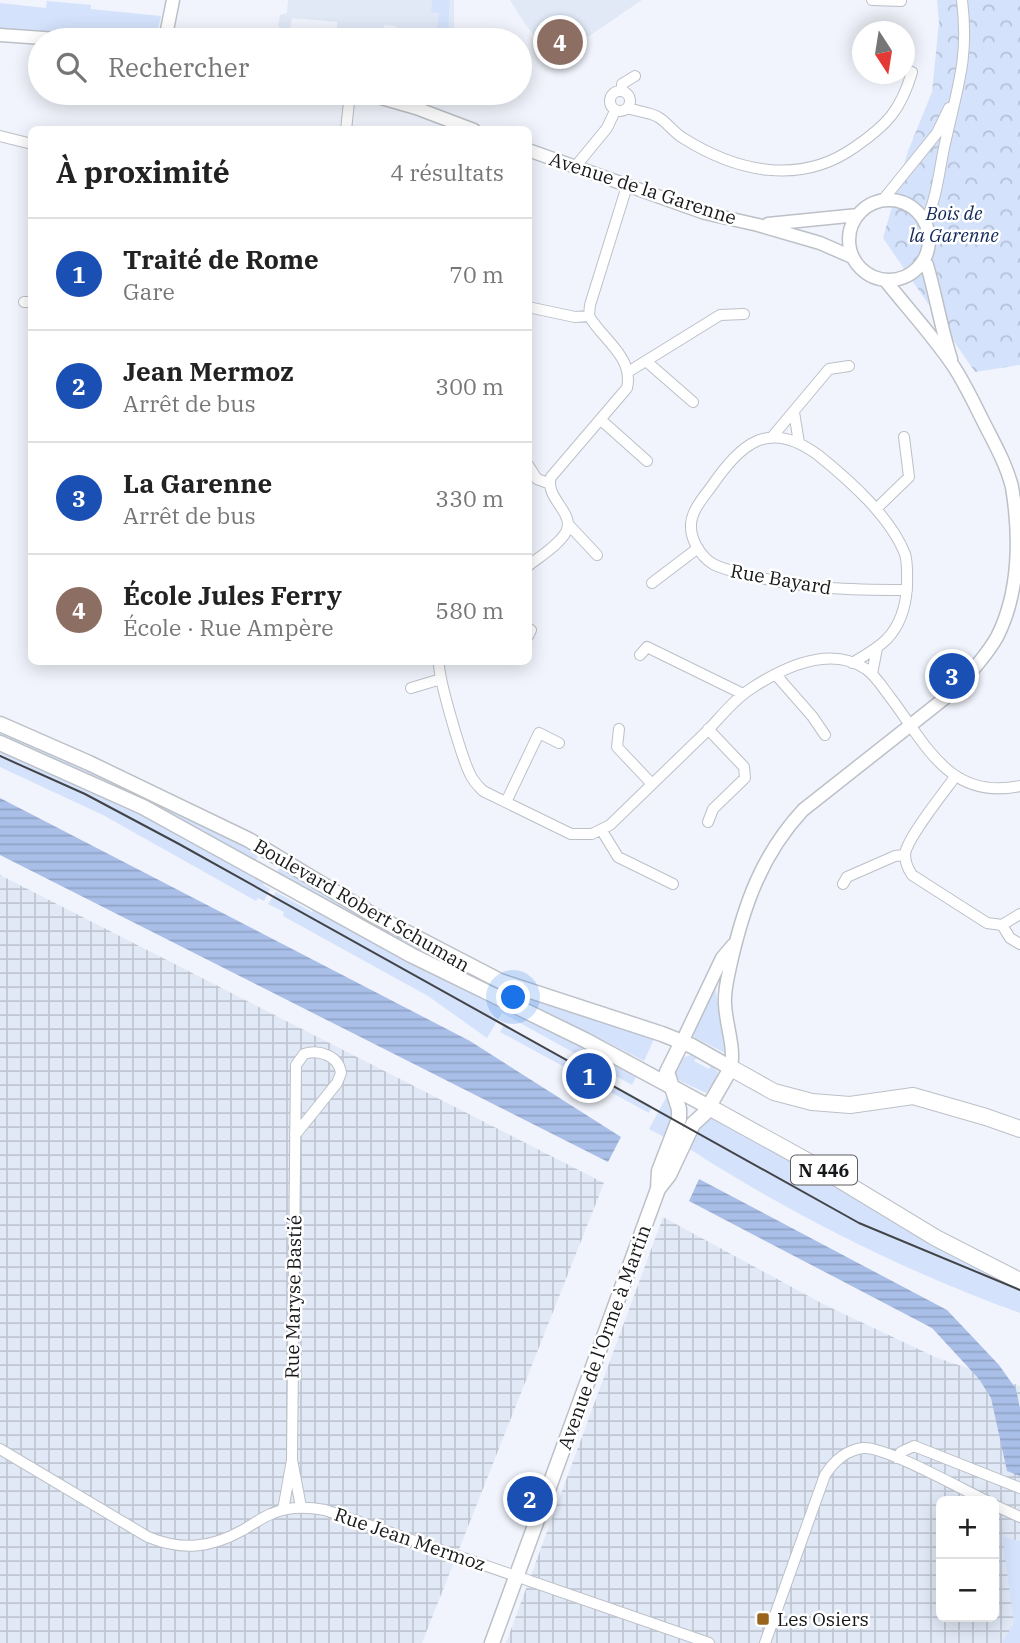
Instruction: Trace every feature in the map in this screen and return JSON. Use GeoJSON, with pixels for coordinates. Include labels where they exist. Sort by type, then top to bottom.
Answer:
{"type":"FeatureCollection","features":[{"type":"Feature","properties":{"kind":"highway"},"geometry":{"type":"LineString","coordinates":[[731,1068],[774,1092],[812,1102],[850,1105],[913,1096],[986,1116],[1020,1129]]}},
{"type":"Feature","properties":{"kind":"highway","name":"N 446"},"geometry":{"type":"LineString","coordinates":[[709,1107],[827,1172],[936,1238],[1020,1281]]}},
{"type":"Feature","properties":{"kind":"main road","name":"Boulevard Robert Schuman"},"geometry":{"type":"LineString","coordinates":[[0,724],[89,763],[248,840],[373,915],[500,981],[682,1042],[731,1068]]}},
{"type":"Feature","properties":{"kind":"main road"},"geometry":{"type":"LineString","coordinates":[[0,743],[143,807],[423,961],[585,1040],[709,1107]]}},
{"type":"Feature","properties":{"kind":"main road"},"geometry":{"type":"LineString","coordinates":[[670,1085],[667,1072],[682,1042]]}},
{"type":"Feature","properties":{"kind":"main road","name":"Avenue de l'Orme à Martin"},"geometry":{"type":"LineString","coordinates":[[658,1189],[669,1175],[692,1124],[709,1107],[731,1068]]}},
{"type":"Feature","properties":{"kind":"main road","name":"Avenue de l'Orme à Martin"},"geometry":{"type":"LineString","coordinates":[[492,1643],[658,1189],[659,1171],[679,1119],[679,1109],[670,1085]]}},
{"type":"Feature","properties":{"kind":"street"},"geometry":{"type":"LineString","coordinates":[[167,28],[173,0]]}},
{"type":"Feature","properties":{"kind":"street"},"geometry":{"type":"LineString","coordinates":[[872,0],[901,1]]}},
{"type":"Feature","properties":{"kind":"street"},"geometry":{"type":"LineString","coordinates":[[925,223],[935,202],[946,138],[960,85],[965,49],[962,0]]}},
{"type":"Feature","properties":{"kind":"street"},"geometry":{"type":"LineString","coordinates":[[0,36],[28,38]]}},
{"type":"Feature","properties":{"kind":"street"},"geometry":{"type":"LineString","coordinates":[[622,92],[622,84],[635,76]]}},
{"type":"Feature","properties":{"kind":"street"},"geometry":{"type":"LineString","coordinates":[[627,108],[659,117],[684,139],[727,159],[766,171],[796,172],[837,158],[876,131],[896,112],[908,84]]}},
{"type":"Feature","properties":{"kind":"street"},"geometry":{"type":"LineString","coordinates":[[882,201],[937,133],[960,85]]}},
{"type":"Feature","properties":{"kind":"street"},"geometry":{"type":"LineString","coordinates":[[615,92],[627,94],[630,100],[627,108],[615,111],[610,100],[615,92]]}},
{"type":"Feature","properties":{"kind":"street"},"geometry":{"type":"LineString","coordinates":[[346,126],[349,105]]}},
{"type":"Feature","properties":{"kind":"street"},"geometry":{"type":"LineString","coordinates":[[405,105],[463,126]]}},
{"type":"Feature","properties":{"kind":"street"},"geometry":{"type":"LineString","coordinates":[[575,167],[607,128],[615,111]]}},
{"type":"Feature","properties":{"kind":"street"},"geometry":{"type":"LineString","coordinates":[[0,136],[28,143]]}},
{"type":"Feature","properties":{"kind":"street","name":"Avenue de la Garenne"},"geometry":{"type":"LineString","coordinates":[[532,151],[705,213],[820,243],[852,257]]}},
{"type":"Feature","properties":{"kind":"street"},"geometry":{"type":"LineString","coordinates":[[532,563],[560,539],[568,524],[548,483],[555,470],[627,388],[628,372],[615,348],[589,316],[590,305],[627,186]]}},
{"type":"Feature","properties":{"kind":"street"},"geometry":{"type":"LineString","coordinates":[[882,201],[895,201],[918,212],[925,223],[929,243],[922,262],[906,276],[885,280],[865,273],[852,257],[849,235],[864,208],[882,201]]}},
{"type":"Feature","properties":{"kind":"street","name":"Avenue de la Garenne"},"geometry":{"type":"LineString","coordinates":[[758,225],[858,215]]}},
{"type":"Feature","properties":{"kind":"street"},"geometry":{"type":"LineString","coordinates":[[922,262],[927,265],[935,290],[940,322],[953,366]]}},
{"type":"Feature","properties":{"kind":"street"},"geometry":{"type":"LineString","coordinates":[[731,1068],[733,1055],[725,1005],[725,983],[733,945],[768,854],[788,826],[825,791],[959,686],[996,639],[1016,576],[1019,517],[1003,460],[953,366],[885,280]]}},
{"type":"Feature","properties":{"kind":"street"},"geometry":{"type":"LineString","coordinates":[[532,308],[575,317],[589,316]]}},
{"type":"Feature","properties":{"kind":"street"},"geometry":{"type":"LineString","coordinates":[[628,372],[720,314],[744,314]]}},
{"type":"Feature","properties":{"kind":"street"},"geometry":{"type":"LineString","coordinates":[[646,361],[693,402]]}},
{"type":"Feature","properties":{"kind":"street"},"geometry":{"type":"LineString","coordinates":[[772,437],[829,369],[849,366]]}},
{"type":"Feature","properties":{"kind":"street"},"geometry":{"type":"LineString","coordinates":[[794,412],[799,443]]}},
{"type":"Feature","properties":{"kind":"street"},"geometry":{"type":"LineString","coordinates":[[601,420],[647,461]]}},
{"type":"Feature","properties":{"kind":"street"},"geometry":{"type":"LineString","coordinates":[[652,583],[698,548],[691,524],[699,504],[735,454],[756,440],[772,437],[799,443],[832,467],[876,509],[905,555],[906,602],[899,623],[877,648],[852,663]]}},
{"type":"Feature","properties":{"kind":"street"},"geometry":{"type":"LineString","coordinates":[[876,509],[909,477],[904,437]]}},
{"type":"Feature","properties":{"kind":"street"},"geometry":{"type":"LineString","coordinates":[[532,471],[537,479],[548,483]]}},
{"type":"Feature","properties":{"kind":"street"},"geometry":{"type":"LineString","coordinates":[[568,524],[597,555]]}},
{"type":"Feature","properties":{"kind":"street","name":"Rue Bayard"},"geometry":{"type":"LineString","coordinates":[[698,548],[713,564],[766,580],[846,590],[907,590]]}},
{"type":"Feature","properties":{"kind":"street"},"geometry":{"type":"LineString","coordinates":[[640,656],[648,647],[743,694]]}},
{"type":"Feature","properties":{"kind":"street"},"geometry":{"type":"LineString","coordinates":[[872,674],[877,648]]}},
{"type":"Feature","properties":{"kind":"street"},"geometry":{"type":"LineString","coordinates":[[439,665],[441,679],[471,776],[483,791],[571,835],[581,836],[602,831],[743,694],[776,675],[815,659],[852,663],[872,674],[933,757],[954,777],[980,787],[1008,789],[1020,786]]}},
{"type":"Feature","properties":{"kind":"street"},"geometry":{"type":"LineString","coordinates":[[776,675],[825,734]]}},
{"type":"Feature","properties":{"kind":"street"},"geometry":{"type":"LineString","coordinates":[[411,688],[441,679]]}},
{"type":"Feature","properties":{"kind":"street"},"geometry":{"type":"LineString","coordinates":[[619,729],[617,747],[652,784]]}},
{"type":"Feature","properties":{"kind":"street"},"geometry":{"type":"LineString","coordinates":[[708,729],[746,772],[745,778],[713,809],[708,822]]}},
{"type":"Feature","properties":{"kind":"street"},"geometry":{"type":"LineString","coordinates":[[506,802],[539,733],[559,743]]}},
{"type":"Feature","properties":{"kind":"street"},"geometry":{"type":"LineString","coordinates":[[954,777],[910,841],[905,855],[908,869],[912,875],[986,922],[1002,925],[1020,914]]}},
{"type":"Feature","properties":{"kind":"street"},"geometry":{"type":"LineString","coordinates":[[602,831],[618,857],[673,884]]}},
{"type":"Feature","properties":{"kind":"street"},"geometry":{"type":"LineString","coordinates":[[843,884],[847,877],[895,856],[905,855]]}},
{"type":"Feature","properties":{"kind":"street"},"geometry":{"type":"LineString","coordinates":[[1002,925],[1010,938],[1020,944]]}},
{"type":"Feature","properties":{"kind":"street"},"geometry":{"type":"LineString","coordinates":[[682,1042],[722,958],[733,945]]}},
{"type":"Feature","properties":{"kind":"street","name":"Rue Maryse Bastié"},"geometry":{"type":"LineString","coordinates":[[283,1510],[292,1460],[295,1135],[296,1065],[304,1054],[320,1052],[337,1062],[341,1073],[337,1083],[295,1135]]}},
{"type":"Feature","properties":{"kind":"street"},"geometry":{"type":"LineString","coordinates":[[897,1458],[901,1452],[914,1447],[1020,1488]]}},
{"type":"Feature","properties":{"kind":"street"},"geometry":{"type":"LineString","coordinates":[[765,1643],[816,1501],[831,1465],[841,1456],[864,1448],[897,1458],[977,1496]]}},
{"type":"Feature","properties":{"kind":"street","name":"Rue Jean Mermoz"},"geometry":{"type":"LineString","coordinates":[[0,1449],[148,1537],[164,1543],[180,1546],[211,1545],[271,1514],[301,1507],[345,1516],[709,1643]]}},
{"type":"Feature","properties":{"kind":"street","name":"Rue Maryse Bastié"},"geometry":{"type":"LineString","coordinates":[[292,1460],[301,1507]]}},
{"type":"Feature","properties":{"kind":"street"},"geometry":{"type":"LineString","coordinates":[[999,1507],[1020,1517]]}},
{"type":"Feature","properties":{"kind":"shaded area"},"geometry":{"type":"Polygon","coordinates":[[[288,0],[454,0],[454,28],[396,28],[384,25],[384,28],[337,28],[337,22],[292,18],[290,28],[278,27],[280,15],[287,13],[288,0]]]}},
{"type":"Feature","properties":{"kind":"shaded area"},"geometry":{"type":"Polygon","coordinates":[[[510,0],[642,0],[554,60],[532,33],[532,28],[525,24],[510,0]]]}},
{"type":"Feature","properties":{"kind":"shaded area"},"geometry":{"type":"Polygon","coordinates":[[[0,875],[604,1183],[422,1643],[0,1643],[0,875]]]}},
{"type":"Feature","properties":{"kind":"shaded area"},"geometry":{"type":"Polygon","coordinates":[[[663,1217],[823,1304],[935,1357],[1020,1386],[1020,1643],[506,1643],[663,1217]]]}},
{"type":"Feature","properties":{"kind":"green space"},"geometry":{"type":"Polygon","coordinates":[[[432,0],[450,0],[448,27],[437,28],[439,13],[431,12],[432,0]]]}},
{"type":"Feature","properties":{"kind":"green space","name":"Bois de la Garenne"},"geometry":{"type":"Polygon","coordinates":[[[937,0],[1020,0],[1020,365],[975,372],[883,238],[908,151],[932,92],[939,22],[937,0]]]}},
{"type":"Feature","properties":{"kind":"green space"},"geometry":{"type":"Polygon","coordinates":[[[47,1],[91,5],[91,9],[161,16],[158,28],[28,28],[28,30],[0,28],[0,3],[46,8],[47,1]]]}},
{"type":"Feature","properties":{"kind":"green space"},"geometry":{"type":"Polygon","coordinates":[[[0,730],[150,798],[257,851],[256,860],[0,737],[0,730]]]}},
{"type":"Feature","properties":{"kind":"green space"},"geometry":{"type":"Polygon","coordinates":[[[0,749],[145,814],[265,880],[263,885],[270,889],[264,901],[258,898],[256,901],[103,815],[0,767],[0,749]]]}},
{"type":"Feature","properties":{"kind":"green space"},"geometry":{"type":"Polygon","coordinates":[[[281,865],[371,920],[465,970],[655,1037],[644,1061],[456,972],[276,874],[281,865]]]}},
{"type":"Feature","properties":{"kind":"green space"},"geometry":{"type":"Polygon","coordinates":[[[276,892],[312,912],[314,908],[578,1043],[636,1077],[632,1085],[502,1013],[487,1038],[428,996],[283,916],[284,912],[268,904],[276,892]]]}},
{"type":"Feature","properties":{"kind":"green space"},"geometry":{"type":"Polygon","coordinates":[[[715,987],[727,1054],[692,1036],[715,987]]]}},
{"type":"Feature","properties":{"kind":"green space"},"geometry":{"type":"Polygon","coordinates":[[[504,1025],[652,1106],[649,1113],[500,1032],[504,1025]]]}},
{"type":"Feature","properties":{"kind":"green space"},"geometry":{"type":"Polygon","coordinates":[[[690,1055],[696,1058],[694,1061],[709,1069],[711,1066],[718,1072],[717,1078],[706,1093],[676,1079],[675,1074],[682,1058],[690,1055]]]}},
{"type":"Feature","properties":{"kind":"green space"},"geometry":{"type":"Polygon","coordinates":[[[668,1094],[674,1117],[666,1138],[649,1129],[668,1094]]]}},
{"type":"Feature","properties":{"kind":"green space"},"geometry":{"type":"Polygon","coordinates":[[[708,1119],[715,1119],[942,1245],[1020,1283],[1020,1313],[891,1260],[808,1219],[727,1173],[688,1148],[699,1125],[708,1119]]]}},
{"type":"Feature","properties":{"kind":"green space"},"geometry":{"type":"Polygon","coordinates":[[[1002,1536],[1020,1541],[1020,1643],[1002,1643],[1014,1623],[1002,1536]]]}},
{"type":"Feature","properties":{"kind":"water"},"geometry":{"type":"Polygon","coordinates":[[[0,798],[470,1041],[621,1137],[608,1162],[0,855],[0,798]]]}},
{"type":"Feature","properties":{"kind":"water"},"geometry":{"type":"Polygon","coordinates":[[[699,1179],[947,1310],[999,1365],[1016,1389],[1020,1409],[1020,1476],[1007,1471],[991,1398],[979,1379],[932,1328],[689,1201],[699,1179]]]}},
{"type":"Feature","properties":{"kind":"tram line"},"geometry":{"type":"LineString","coordinates":[[0,756],[85,794],[179,844],[859,1223],[1020,1290]]}},
{"type":"Feature","properties":{"kind":"place","name":"École Jules Ferry"},"geometry":{"type":"Point","coordinates":[560,42]}},
{"type":"Feature","properties":{"kind":"place","name":"La Garenne"},"geometry":{"type":"Point","coordinates":[952,676]}},
{"type":"Feature","properties":{"kind":"place","name":"Traité de Rome"},"geometry":{"type":"Point","coordinates":[589,1076]}},
{"type":"Feature","properties":{"kind":"place","name":"Jean Mermoz"},"geometry":{"type":"Point","coordinates":[530,1499]}},
{"type":"Feature","properties":{"kind":"place","name":"Les Osiers"},"geometry":{"type":"Point","coordinates":[763,1619]}}]}
